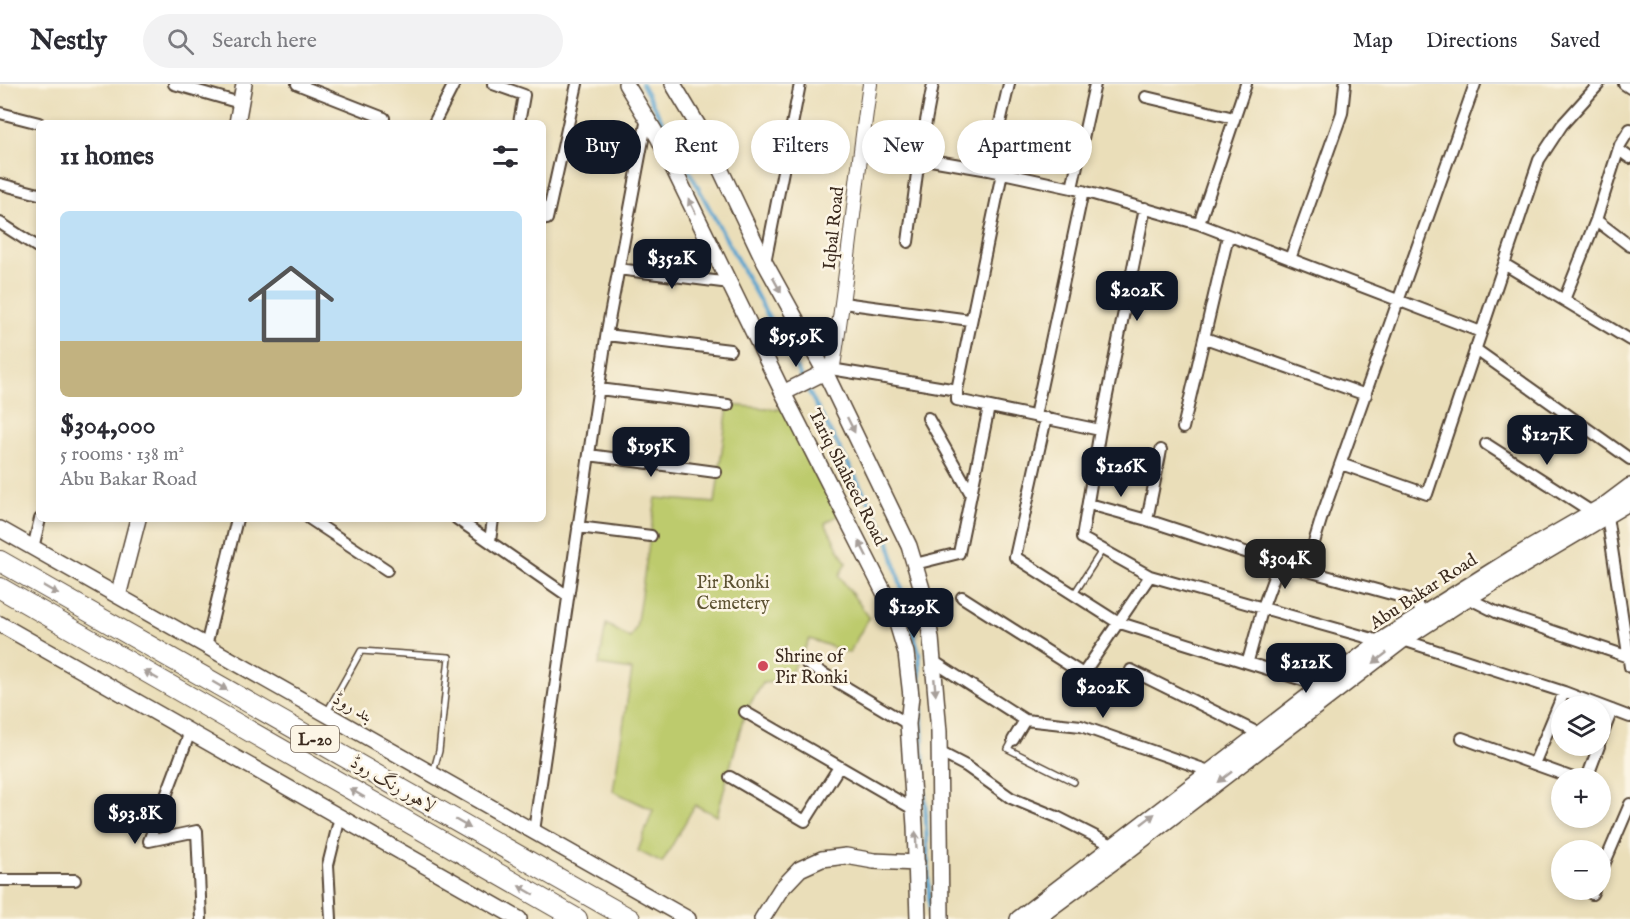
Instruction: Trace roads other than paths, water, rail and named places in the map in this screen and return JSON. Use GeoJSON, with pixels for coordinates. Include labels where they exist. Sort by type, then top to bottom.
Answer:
{"type":"FeatureCollection","features":[{"type":"Feature","properties":{"kind":"highway","name":"لاہور رنگ روڈ"},"geometry":{"type":"LineString","coordinates":[[0,561],[630,919]]}},
{"type":"Feature","properties":{"kind":"highway","name":"لاہور رنگ روڈ"},"geometry":{"type":"LineString","coordinates":[[0,588],[577,919]]}},
{"type":"Feature","properties":{"kind":"main road"},"geometry":{"type":"LineString","coordinates":[[237,120],[244,84]]}},
{"type":"Feature","properties":{"kind":"main road","name":"Tariq Shaheed Road"},"geometry":{"type":"LineString","coordinates":[[626,84],[658,137],[893,610],[906,653],[911,696],[908,724],[917,863],[918,919]]}},
{"type":"Feature","properties":{"kind":"main road","name":"Tariq Shaheed Road"},"geometry":{"type":"LineString","coordinates":[[673,84],[706,139],[765,263],[825,372],[909,546],[915,564],[922,589],[933,661],[939,752],[941,919]]}},
{"type":"Feature","properties":{"kind":"main road"},"geometry":{"type":"LineString","coordinates":[[785,392],[825,372]]}},
{"type":"Feature","properties":{"kind":"main road","name":"Abu Bakar Road"},"geometry":{"type":"LineString","coordinates":[[1036,919],[1403,640],[1427,617],[1630,486]]}},
{"type":"Feature","properties":{"kind":"main road","name":"Abu Bakar Road"},"geometry":{"type":"LineString","coordinates":[[1018,919],[1380,641],[1468,598],[1630,502]]}},
{"type":"Feature","properties":{"kind":"main road"},"geometry":{"type":"LineString","coordinates":[[118,597],[137,522]]}},
{"type":"Feature","properties":{"kind":"main road","name":"بند روڈ"},"geometry":{"type":"LineString","coordinates":[[0,529],[688,919]]}},
{"type":"Feature","properties":{"kind":"main road"},"geometry":{"type":"LineString","coordinates":[[0,624],[519,919]]}},
{"type":"Feature","properties":{"kind":"main road"},"geometry":{"type":"LineString","coordinates":[[762,919],[781,889],[800,869],[822,859],[846,856],[874,861],[917,863]]}},
{"type":"Feature","properties":{"kind":"street"},"geometry":{"type":"LineString","coordinates":[[174,84],[240,104]]}},
{"type":"Feature","properties":{"kind":"street"},"geometry":{"type":"LineString","coordinates":[[297,84],[384,118]]}},
{"type":"Feature","properties":{"kind":"street"},"geometry":{"type":"LineString","coordinates":[[435,120],[453,84]]}},
{"type":"Feature","properties":{"kind":"street"},"geometry":{"type":"LineString","coordinates":[[493,84],[524,95],[520,120]]}},
{"type":"Feature","properties":{"kind":"street"},"geometry":{"type":"LineString","coordinates":[[546,219],[548,219],[577,84]]}},
{"type":"Feature","properties":{"kind":"street"},"geometry":{"type":"LineString","coordinates":[[765,263],[800,84]]}},
{"type":"Feature","properties":{"kind":"street","name":"Iqbal Road"},"geometry":{"type":"LineString","coordinates":[[825,372],[833,366],[843,303],[859,158],[870,84]]}},
{"type":"Feature","properties":{"kind":"street"},"geometry":{"type":"LineString","coordinates":[[926,120],[933,84]]}},
{"type":"Feature","properties":{"kind":"street"},"geometry":{"type":"LineString","coordinates":[[1001,120],[1009,84]]}},
{"type":"Feature","properties":{"kind":"street"},"geometry":{"type":"LineString","coordinates":[[1072,188],[1095,84]]}},
{"type":"Feature","properties":{"kind":"street"},"geometry":{"type":"LineString","coordinates":[[1199,224],[1246,84]]}},
{"type":"Feature","properties":{"kind":"street"},"geometry":{"type":"LineString","coordinates":[[1290,259],[1342,113],[1345,84]]}},
{"type":"Feature","properties":{"kind":"street"},"geometry":{"type":"LineString","coordinates":[[1306,569],[1323,513],[1475,84]]}},
{"type":"Feature","properties":{"kind":"street"},"geometry":{"type":"LineString","coordinates":[[1341,464],[1427,494],[1539,160],[1562,125],[1599,84]]}},
{"type":"Feature","properties":{"kind":"street"},"geometry":{"type":"LineString","coordinates":[[1624,84],[1630,88]]}},
{"type":"Feature","properties":{"kind":"street"},"geometry":{"type":"LineString","coordinates":[[1146,97],[1234,118]]}},
{"type":"Feature","properties":{"kind":"street"},"geometry":{"type":"LineString","coordinates":[[0,113],[36,122]]}},
{"type":"Feature","properties":{"kind":"street"},"geometry":{"type":"LineString","coordinates":[[534,831],[607,335],[646,118]]}},
{"type":"Feature","properties":{"kind":"street"},"geometry":{"type":"LineString","coordinates":[[1564,300],[1596,220],[1618,150],[1630,129]]}},
{"type":"Feature","properties":{"kind":"street"},"geometry":{"type":"LineString","coordinates":[[1618,150],[1630,158]]}},
{"type":"Feature","properties":{"kind":"street"},"geometry":{"type":"LineString","coordinates":[[908,242],[917,174]]}},
{"type":"Feature","properties":{"kind":"street"},"geometry":{"type":"LineString","coordinates":[[1002,174],[970,320],[957,400],[1100,430]]}},
{"type":"Feature","properties":{"kind":"street"},"geometry":{"type":"LineString","coordinates":[[1007,174],[1072,188],[1199,224],[1481,332]]}},
{"type":"Feature","properties":{"kind":"street"},"geometry":{"type":"LineString","coordinates":[[0,184],[36,193]]}},
{"type":"Feature","properties":{"kind":"street"},"geometry":{"type":"LineString","coordinates":[[1083,191],[1016,557],[1118,622],[1322,686]]}},
{"type":"Feature","properties":{"kind":"street"},"geometry":{"type":"LineString","coordinates":[[1145,208],[1100,430],[1082,538],[1150,576],[1380,641]]}},
{"type":"Feature","properties":{"kind":"street"},"geometry":{"type":"LineString","coordinates":[[1596,220],[1630,246]]}},
{"type":"Feature","properties":{"kind":"street"},"geometry":{"type":"LineString","coordinates":[[0,223],[36,246]]}},
{"type":"Feature","properties":{"kind":"street"},"geometry":{"type":"LineString","coordinates":[[1183,428],[1228,236]]}},
{"type":"Feature","properties":{"kind":"street"},"geometry":{"type":"LineString","coordinates":[[1504,264],[1630,340]]}},
{"type":"Feature","properties":{"kind":"street"},"geometry":{"type":"LineString","coordinates":[[618,269],[730,283]]}},
{"type":"Feature","properties":{"kind":"street"},"geometry":{"type":"LineString","coordinates":[[843,303],[970,320]]}},
{"type":"Feature","properties":{"kind":"street"},"geometry":{"type":"LineString","coordinates":[[607,335],[730,350]]}},
{"type":"Feature","properties":{"kind":"street"},"geometry":{"type":"LineString","coordinates":[[1205,338],[1366,394]]}},
{"type":"Feature","properties":{"kind":"street"},"geometry":{"type":"LineString","coordinates":[[1475,349],[1630,459]]}},
{"type":"Feature","properties":{"kind":"street"},"geometry":{"type":"LineString","coordinates":[[825,372],[957,390]]}},
{"type":"Feature","properties":{"kind":"street"},"geometry":{"type":"LineString","coordinates":[[599,389],[728,405]]}},
{"type":"Feature","properties":{"kind":"street"},"geometry":{"type":"LineString","coordinates":[[915,564],[959,553],[989,407]]}},
{"type":"Feature","properties":{"kind":"street"},"geometry":{"type":"LineString","coordinates":[[928,418],[971,494]]}},
{"type":"Feature","properties":{"kind":"street"},"geometry":{"type":"LineString","coordinates":[[1486,444],[1592,512]]}},
{"type":"Feature","properties":{"kind":"street"},"geometry":{"type":"LineString","coordinates":[[1147,520],[1161,450]]}},
{"type":"Feature","properties":{"kind":"street"},"geometry":{"type":"LineString","coordinates":[[589,455],[716,472]]}},
{"type":"Feature","properties":{"kind":"street"},"geometry":{"type":"LineString","coordinates":[[1089,504],[1147,520],[1279,563],[1413,600],[1427,617]]}},
{"type":"Feature","properties":{"kind":"street"},"geometry":{"type":"LineString","coordinates":[[1468,598],[1496,612],[1629,662],[1607,516]]}},
{"type":"Feature","properties":{"kind":"street"},"geometry":{"type":"LineString","coordinates":[[33,548],[39,522]]}},
{"type":"Feature","properties":{"kind":"street"},"geometry":{"type":"LineString","coordinates":[[206,646],[236,522]]}},
{"type":"Feature","properties":{"kind":"street"},"geometry":{"type":"LineString","coordinates":[[315,522],[387,570]]}},
{"type":"Feature","properties":{"kind":"street"},"geometry":{"type":"LineString","coordinates":[[461,522],[568,596]]}},
{"type":"Feature","properties":{"kind":"street"},"geometry":{"type":"LineString","coordinates":[[490,542],[493,522]]}},
{"type":"Feature","properties":{"kind":"street"},"geometry":{"type":"LineString","coordinates":[[578,527],[651,536]]}},
{"type":"Feature","properties":{"kind":"street"},"geometry":{"type":"LineString","coordinates":[[1248,662],[1263,607],[1279,563]]}},
{"type":"Feature","properties":{"kind":"street"},"geometry":{"type":"LineString","coordinates":[[963,597],[1083,674],[1150,576]]}},
{"type":"Feature","properties":{"kind":"street"},"geometry":{"type":"LineString","coordinates":[[1403,640],[1564,692],[1630,717]]}},
{"type":"Feature","properties":{"kind":"street"},"geometry":{"type":"LineString","coordinates":[[933,661],[1025,720],[1080,726],[1209,771]]}},
{"type":"Feature","properties":{"kind":"street"},"geometry":{"type":"LineString","coordinates":[[807,664],[908,724]]}},
{"type":"Feature","properties":{"kind":"street"},"geometry":{"type":"LineString","coordinates":[[1131,670],[1260,734]]}},
{"type":"Feature","properties":{"kind":"street"},"geometry":{"type":"LineString","coordinates":[[1534,764],[1564,692]]}},
{"type":"Feature","properties":{"kind":"street"},"geometry":{"type":"LineString","coordinates":[[745,712],[913,810]]}},
{"type":"Feature","properties":{"kind":"street"},"geometry":{"type":"LineString","coordinates":[[1013,740],[1025,720]]}},
{"type":"Feature","properties":{"kind":"street"},"geometry":{"type":"LineString","coordinates":[[190,732],[149,841],[197,831],[201,919]]}},
{"type":"Feature","properties":{"kind":"street"},"geometry":{"type":"LineString","coordinates":[[1462,738],[1551,770]]}},
{"type":"Feature","properties":{"kind":"street"},"geometry":{"type":"LineString","coordinates":[[939,752],[966,766],[1011,798],[1057,817],[1114,846]]}},
{"type":"Feature","properties":{"kind":"street"},"geometry":{"type":"LineString","coordinates":[[730,777],[805,821],[839,767]]}},
{"type":"Feature","properties":{"kind":"street"},"geometry":{"type":"LineString","coordinates":[[1611,848],[1630,804]]}},
{"type":"Feature","properties":{"kind":"street"},"geometry":{"type":"LineString","coordinates":[[331,919],[328,865],[340,817]]}},
{"type":"Feature","properties":{"kind":"street"},"geometry":{"type":"LineString","coordinates":[[0,880],[75,880]]}},
{"type":"Feature","properties":{"kind":"lane"},"geometry":{"type":"LineString","coordinates":[[1074,594],[1103,549]]}},
{"type":"Feature","properties":{"kind":"lane"},"geometry":{"type":"LineString","coordinates":[[326,714],[361,651],[449,657],[439,751],[433,774]]}},
{"type":"Feature","properties":{"kind":"lane"},"geometry":{"type":"LineString","coordinates":[[1013,740],[1008,749],[1074,782]]}},
{"type":"Feature","properties":{"kind":"waterway"},"geometry":{"type":"LineString","coordinates":[[642,84],[802,379]]}},
{"type":"Feature","properties":{"kind":"waterway"},"geometry":{"type":"LineString","coordinates":[[805,385],[887,535],[919,653],[930,918]]}},
{"type":"Feature","properties":{"kind":"place","name":"Shrine of Pir Ronki"},"geometry":{"type":"Point","coordinates":[763,666]}},
{"type":"Feature","properties":{"kind":"park label","name":"Pir Ronki Cemetery"},"geometry":{"type":"Point","coordinates":[733,592]}}]}
